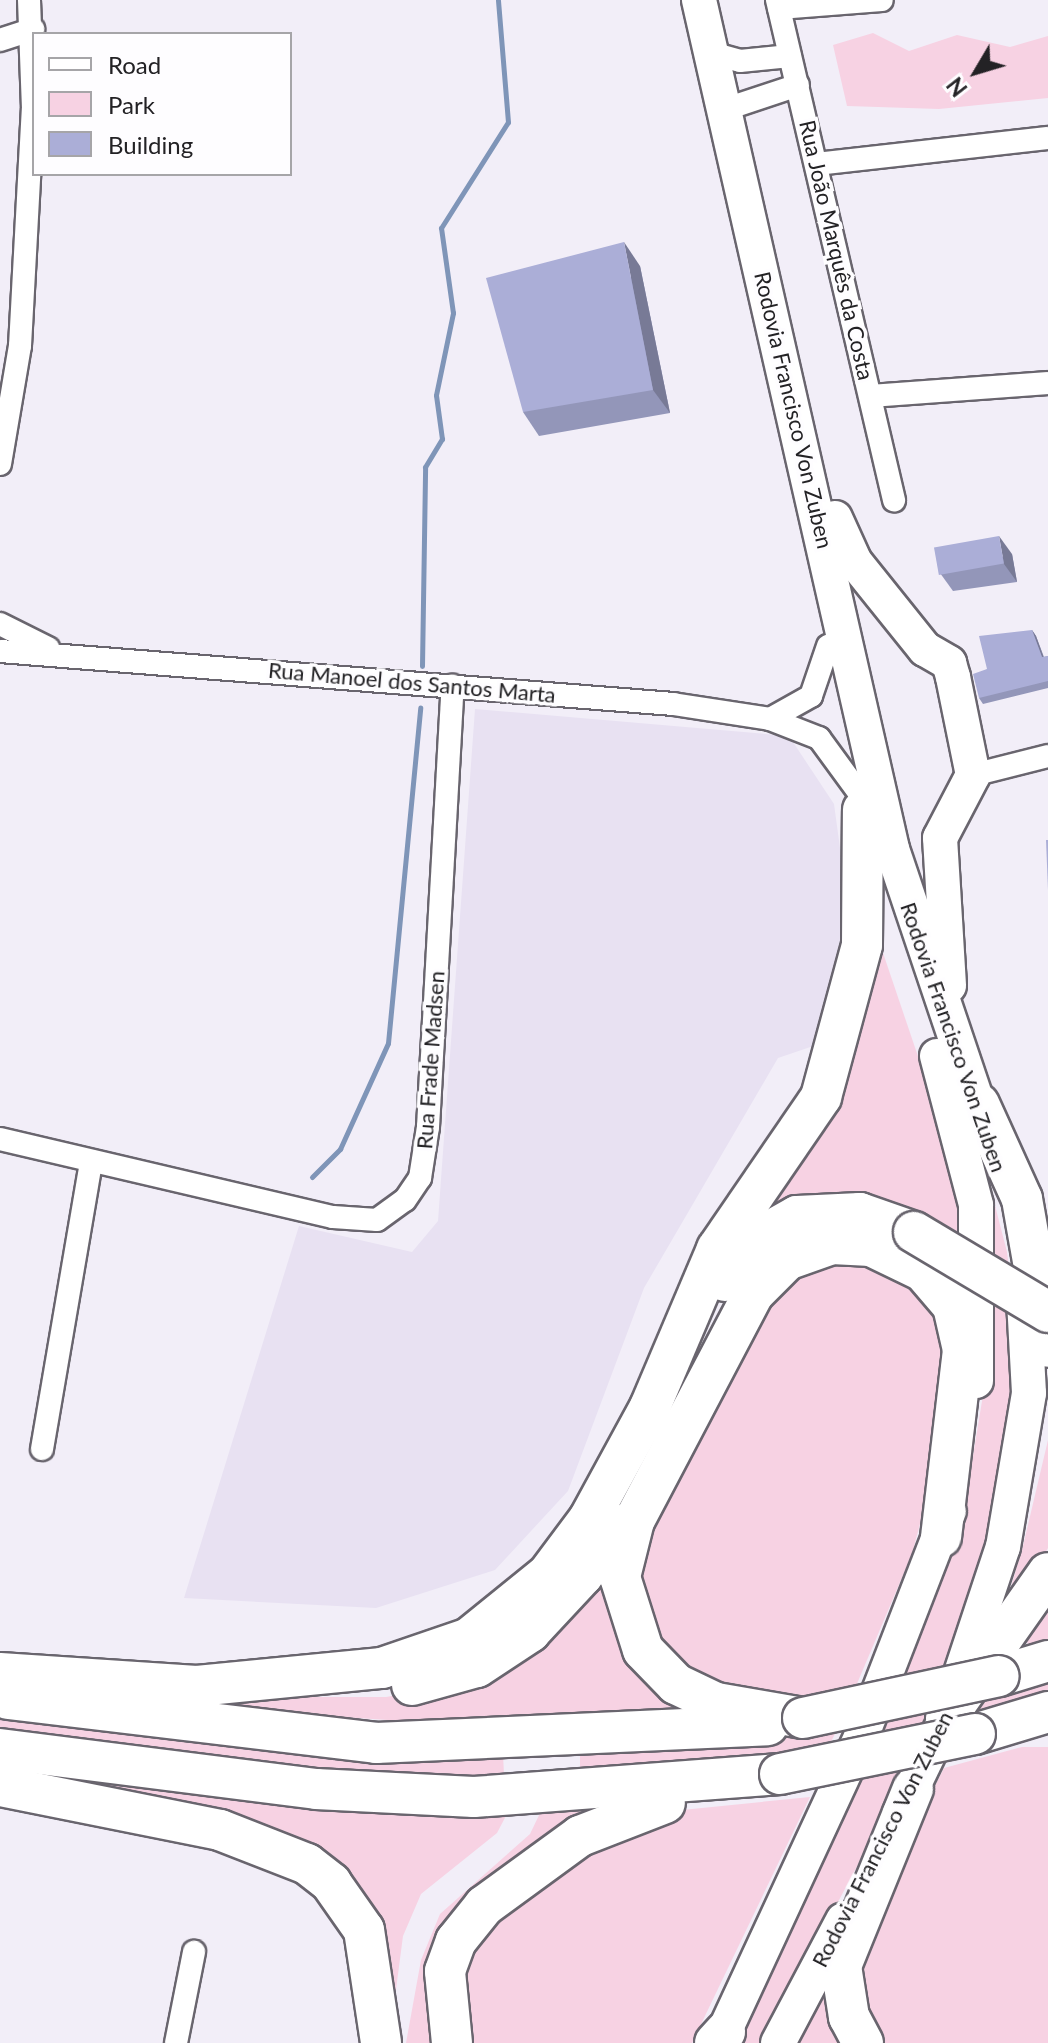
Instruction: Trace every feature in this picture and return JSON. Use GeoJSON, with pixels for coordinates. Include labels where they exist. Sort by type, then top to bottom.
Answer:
{"type":"FeatureCollection","features":[{"type":"Feature","properties":{"kind":"highway"},"geometry":{"type":"LineString","coordinates":[[197,1686],[411,1663],[496,1620],[570,1546],[650,1407],[717,1249],[805,1124],[833,1068],[862,945],[862,802]]}},
{"type":"Feature","properties":{"kind":"highway"},"geometry":{"type":"LineString","coordinates":[[979,1104],[1022,1199],[1048,1347]]}},
{"type":"Feature","properties":{"kind":"highway"},"geometry":{"type":"LineString","coordinates":[[0,1673],[281,1692],[407,1686],[477,1667],[506,1650],[583,1575],[682,1387],[732,1265],[751,1242],[797,1216],[829,1210],[883,1218],[914,1232],[1048,1312]]}},
{"type":"Feature","properties":{"kind":"highway"},"geometry":{"type":"LineString","coordinates":[[803,1718],[716,1703],[676,1684],[643,1650],[620,1577],[634,1521],[747,1304],[787,1260],[832,1244],[871,1246],[923,1271],[953,1306],[963,1350],[941,1537]]}},
{"type":"Feature","properties":{"kind":"highway"},"geometry":{"type":"LineString","coordinates":[[960,1726],[1048,1573]]}},
{"type":"Feature","properties":{"kind":"highway"},"geometry":{"type":"LineString","coordinates":[[0,1698],[291,1738],[505,1741],[620,1736],[803,1718],[999,1676],[1048,1661]]}},
{"type":"Feature","properties":{"kind":"highway"},"geometry":{"type":"LineString","coordinates":[[452,2043],[445,1971],[456,1941],[484,1906],[544,1860],[617,1819],[960,1726],[1048,1712]]}},
{"type":"Feature","properties":{"kind":"highway"},"geometry":{"type":"LineString","coordinates":[[960,1726],[1048,1736]]}},
{"type":"Feature","properties":{"kind":"highway"},"geometry":{"type":"LineString","coordinates":[[0,1749],[316,1789],[474,1797],[583,1794],[769,1776]]}},
{"type":"Feature","properties":{"kind":"highway"},"geometry":{"type":"LineString","coordinates":[[0,1786],[220,1830],[307,1864],[338,1891],[364,1930],[381,2043]]}},
{"type":"Feature","properties":{"kind":"highway"},"geometry":{"type":"LineString","coordinates":[[863,2043],[849,2017],[841,1966],[913,1789]]}},
{"type":"Feature","properties":{"kind":"main road","name":"Rodovia Francisco Von Zuben"},"geometry":{"type":"LineString","coordinates":[[676,0],[828,646],[882,893],[960,1123],[976,1205],[979,1360],[941,1537],[862,1735],[719,2039]]}},
{"type":"Feature","properties":{"kind":"main road","name":"Rodovia Francisco Von Zuben"},"geometry":{"type":"LineString","coordinates":[[699,0],[892,849],[979,1104],[1022,1272],[1029,1393],[1003,1547],[960,1726],[913,1789],[778,2043]]}},
{"type":"Feature","properties":{"kind":"main road"},"geometry":{"type":"LineString","coordinates":[[789,387],[855,562],[925,649],[949,663],[973,775],[940,838],[956,1042]]}},
{"type":"Feature","properties":{"kind":"street"},"geometry":{"type":"LineString","coordinates":[[29,0],[33,32]]}},
{"type":"Feature","properties":{"kind":"street"},"geometry":{"type":"LineString","coordinates":[[778,4],[882,0]]}},
{"type":"Feature","properties":{"kind":"street","name":"Rua João Marquês da Costa"},"geometry":{"type":"LineString","coordinates":[[778,4],[894,500]]}},
{"type":"Feature","properties":{"kind":"street"},"geometry":{"type":"LineString","coordinates":[[0,40],[33,29]]}},
{"type":"Feature","properties":{"kind":"street"},"geometry":{"type":"LineString","coordinates":[[0,464],[20,346],[32,53]]}},
{"type":"Feature","properties":{"kind":"street"},"geometry":{"type":"LineString","coordinates":[[711,53],[740,61],[790,56]]}},
{"type":"Feature","properties":{"kind":"street"},"geometry":{"type":"LineString","coordinates":[[723,110],[798,85]]}},
{"type":"Feature","properties":{"kind":"street"},"geometry":{"type":"LineString","coordinates":[[816,164],[1048,138]]}},
{"type":"Feature","properties":{"kind":"street"},"geometry":{"type":"LineString","coordinates":[[871,396],[1048,383]]}},
{"type":"Feature","properties":{"kind":"street"},"geometry":{"type":"LineString","coordinates":[[0,627],[0,637]]}},
{"type":"Feature","properties":{"kind":"street","name":"Rua Manoel dos Santos Marta"},"geometry":{"type":"LineString","coordinates":[[0,627],[52,650]]}},
{"type":"Feature","properties":{"kind":"street"},"geometry":{"type":"LineString","coordinates":[[770,719],[811,696],[828,646]]}},
{"type":"Feature","properties":{"kind":"street","name":"Rua Manoel dos Santos Marta"},"geometry":{"type":"LineString","coordinates":[[0,651],[52,650],[453,686],[770,719],[819,738],[862,802]]}},
{"type":"Feature","properties":{"kind":"street","name":"Rua Frade Madsen"},"geometry":{"type":"LineString","coordinates":[[0,1139],[91,1161],[204,1181],[333,1217],[377,1220],[405,1200],[420,1178],[428,1127],[453,686]]}},
{"type":"Feature","properties":{"kind":"street"},"geometry":{"type":"LineString","coordinates":[[973,775],[1048,756]]}},
{"type":"Feature","properties":{"kind":"street"},"geometry":{"type":"LineString","coordinates":[[42,1449],[91,1161]]}},
{"type":"Feature","properties":{"kind":"street"},"geometry":{"type":"LineString","coordinates":[[176,2043],[194,1952]]}},
{"type":"Feature","properties":{"kind":"shaded area"},"geometry":{"type":"Polygon","coordinates":[[[475,709],[789,736],[834,804],[852,936],[834,1039],[778,1058],[644,1288],[568,1491],[495,1570],[376,1608],[184,1598],[299,1226],[412,1252],[438,1221],[475,709]]]}},
{"type":"Feature","properties":{"kind":"green space"},"geometry":{"type":"Polygon","coordinates":[[[873,33],[909,51],[957,35],[1010,47],[1048,36],[1048,98],[939,109],[847,106],[833,45],[873,33]]]}},
{"type":"Feature","properties":{"kind":"green space"},"geometry":{"type":"Polygon","coordinates":[[[880,944],[950,1151],[961,1241],[753,1213],[880,944]]]}},
{"type":"Feature","properties":{"kind":"green space"},"geometry":{"type":"Polygon","coordinates":[[[983,1159],[1007,1252],[1016,1325],[1008,1464],[953,1663],[905,1776],[763,2043],[731,2043],[902,1676],[964,1511],[992,1340],[983,1159]]]}},
{"type":"Feature","properties":{"kind":"green space"},"geometry":{"type":"Polygon","coordinates":[[[879,1258],[948,1321],[944,1433],[912,1554],[856,1686],[796,1699],[688,1680],[665,1660],[632,1565],[765,1291],[796,1264],[879,1258]]]}},
{"type":"Feature","properties":{"kind":"green space"},"geometry":{"type":"Polygon","coordinates":[[[1048,1440],[1048,1548],[998,1631],[1023,1546],[1048,1440]]]}},
{"type":"Feature","properties":{"kind":"green space"},"geometry":{"type":"Polygon","coordinates":[[[610,1574],[714,1711],[434,1723],[219,1709],[205,1697],[386,1697],[427,1690],[610,1574]]]}},
{"type":"Feature","properties":{"kind":"green space"},"geometry":{"type":"Polygon","coordinates":[[[1048,1591],[1048,1640],[1029,1646],[1025,1638],[1048,1591]]]}},
{"type":"Feature","properties":{"kind":"green space"},"geometry":{"type":"Polygon","coordinates":[[[1048,1676],[1048,1704],[964,1728],[959,1705],[1048,1676]]]}},
{"type":"Feature","properties":{"kind":"green space"},"geometry":{"type":"Polygon","coordinates":[[[0,1710],[503,1754],[504,1775],[415,1783],[0,1738],[0,1710]]]}},
{"type":"Feature","properties":{"kind":"green space"},"geometry":{"type":"Polygon","coordinates":[[[836,1732],[825,1753],[580,1774],[580,1751],[836,1732]]]}},
{"type":"Feature","properties":{"kind":"green space"},"geometry":{"type":"Polygon","coordinates":[[[1022,1747],[1048,1747],[1048,2043],[872,2043],[852,1951],[875,1904],[944,1768],[1022,1747]]]}},
{"type":"Feature","properties":{"kind":"green space"},"geometry":{"type":"Polygon","coordinates":[[[31,1773],[174,1792],[508,1812],[497,1833],[421,1894],[403,1936],[392,2020],[363,1906],[31,1773]]]}},
{"type":"Feature","properties":{"kind":"green space"},"geometry":{"type":"Polygon","coordinates":[[[810,1797],[692,2043],[459,2043],[454,1976],[529,1879],[672,1811],[810,1797]]]}},
{"type":"Feature","properties":{"kind":"green space"},"geometry":{"type":"Polygon","coordinates":[[[604,1810],[482,1895],[442,2043],[406,2043],[421,1960],[440,1914],[530,1834],[541,1811],[604,1810]]]}},
{"type":"Feature","properties":{"kind":"green space"},"geometry":{"type":"Polygon","coordinates":[[[827,1984],[850,2043],[798,2043],[827,1984]]]}},
{"type":"Feature","properties":{"kind":"building"},"geometry":{"type":"Polygon","coordinates":[[[624,242],[653,390],[523,412],[486,278],[624,242]]]}},
{"type":"Feature","properties":{"kind":"building"},"geometry":{"type":"Polygon","coordinates":[[[999,536],[1004,564],[939,575],[934,547],[999,536]]]}},
{"type":"Feature","properties":{"kind":"building"},"geometry":{"type":"Polygon","coordinates":[[[1032,630],[1042,657],[1048,656],[1048,681],[979,698],[973,674],[987,669],[979,636],[1032,630]]]}},
{"type":"Feature","properties":{"kind":"building"},"geometry":{"type":"Polygon","coordinates":[[[1046,840],[1048,840],[1048,890],[1046,840]]]}},
{"type":"Feature","properties":{"kind":"waterway"},"geometry":{"type":"LineString","coordinates":[[422,666],[425,467],[442,439],[436,395],[453,313],[441,228],[508,122],[498,0]]}},
{"type":"Feature","properties":{"kind":"waterway"},"geometry":{"type":"LineString","coordinates":[[312,1177],[340,1149],[388,1043],[420,708]]}}]}
